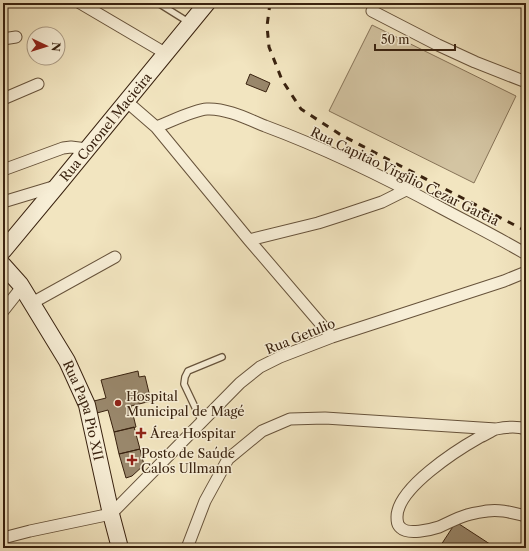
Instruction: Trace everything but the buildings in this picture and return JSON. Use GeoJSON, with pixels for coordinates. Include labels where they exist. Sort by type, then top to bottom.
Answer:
{"type":"FeatureCollection","features":[{"type":"Feature","properties":{"kind":"main road","name":"Rua Coronel Macieira"},"geometry":{"type":"LineString","coordinates":[[3,251],[207,3]]}},
{"type":"Feature","properties":{"kind":"main road","name":"Rua Papa Pio XII"},"geometry":{"type":"LineString","coordinates":[[3,265],[21,286],[67,361],[87,405],[120,548]]}},
{"type":"Feature","properties":{"kind":"street"},"geometry":{"type":"LineString","coordinates":[[80,3],[165,53]]}},
{"type":"Feature","properties":{"kind":"street"},"geometry":{"type":"LineString","coordinates":[[372,11],[438,45],[475,62],[526,82]]}},
{"type":"Feature","properties":{"kind":"street"},"geometry":{"type":"LineString","coordinates":[[3,39],[16,36]]}},
{"type":"Feature","properties":{"kind":"street"},"geometry":{"type":"LineString","coordinates":[[3,98],[38,84]]}},
{"type":"Feature","properties":{"kind":"street"},"geometry":{"type":"LineString","coordinates":[[126,102],[156,127],[248,240],[332,337]]}},
{"type":"Feature","properties":{"kind":"street","name":"Rua Capitão Virgilio Cezar Garcia"},"geometry":{"type":"LineString","coordinates":[[156,127],[193,112],[207,109],[220,110],[235,114],[282,132],[343,159],[406,190],[526,254]]}},
{"type":"Feature","properties":{"kind":"street"},"geometry":{"type":"LineString","coordinates":[[3,170],[63,148],[72,147],[88,149]]}},
{"type":"Feature","properties":{"kind":"street"},"geometry":{"type":"LineString","coordinates":[[3,202],[57,186]]}},
{"type":"Feature","properties":{"kind":"street"},"geometry":{"type":"LineString","coordinates":[[248,240],[346,214],[382,202],[406,190]]}},
{"type":"Feature","properties":{"kind":"street"},"geometry":{"type":"LineString","coordinates":[[32,303],[115,257]]}},
{"type":"Feature","properties":{"kind":"street","name":"Rua Getulio"},"geometry":{"type":"LineString","coordinates":[[111,514],[240,383],[260,367],[280,357],[332,337],[526,272]]}},
{"type":"Feature","properties":{"kind":"street"},"geometry":{"type":"LineString","coordinates":[[3,311],[21,286]]}},
{"type":"Feature","properties":{"kind":"street"},"geometry":{"type":"LineString","coordinates":[[187,548],[204,501],[228,459],[262,431],[290,419],[325,418],[496,429],[518,427],[526,429]]}},
{"type":"Feature","properties":{"kind":"street"},"geometry":{"type":"LineString","coordinates":[[496,429],[466,445],[432,469],[415,485],[404,499],[397,512],[397,523],[405,530],[418,531],[438,528],[451,520],[469,514],[489,510],[507,511],[526,516]]}},
{"type":"Feature","properties":{"kind":"street"},"geometry":{"type":"LineString","coordinates":[[3,538],[111,514]]}},
{"type":"Feature","properties":{"kind":"lane"},"geometry":{"type":"LineString","coordinates":[[158,3],[190,24]]}},
{"type":"Feature","properties":{"kind":"lane"},"geometry":{"type":"LineString","coordinates":[[202,422],[184,384],[185,377],[188,371],[222,357]]}},
{"type":"Feature","properties":{"kind":"shaded area"},"geometry":{"type":"Polygon","coordinates":[[[372,25],[516,96],[474,183],[329,111],[372,25]]]}},
{"type":"Feature","properties":{"kind":"railway"},"geometry":{"type":"LineString","coordinates":[[270,3],[267,26],[269,47],[282,80],[301,109],[341,135],[526,231]]}},
{"type":"Feature","properties":{"kind":"place","name":"Hospital Municipal de Magé"},"geometry":{"type":"Point","coordinates":[118,403]}},
{"type":"Feature","properties":{"kind":"place","name":"Área Hospitar"},"geometry":{"type":"Point","coordinates":[141,433]}},
{"type":"Feature","properties":{"kind":"place","name":"Posto de Saúde Calos Ullmann"},"geometry":{"type":"Point","coordinates":[132,460]}}]}
